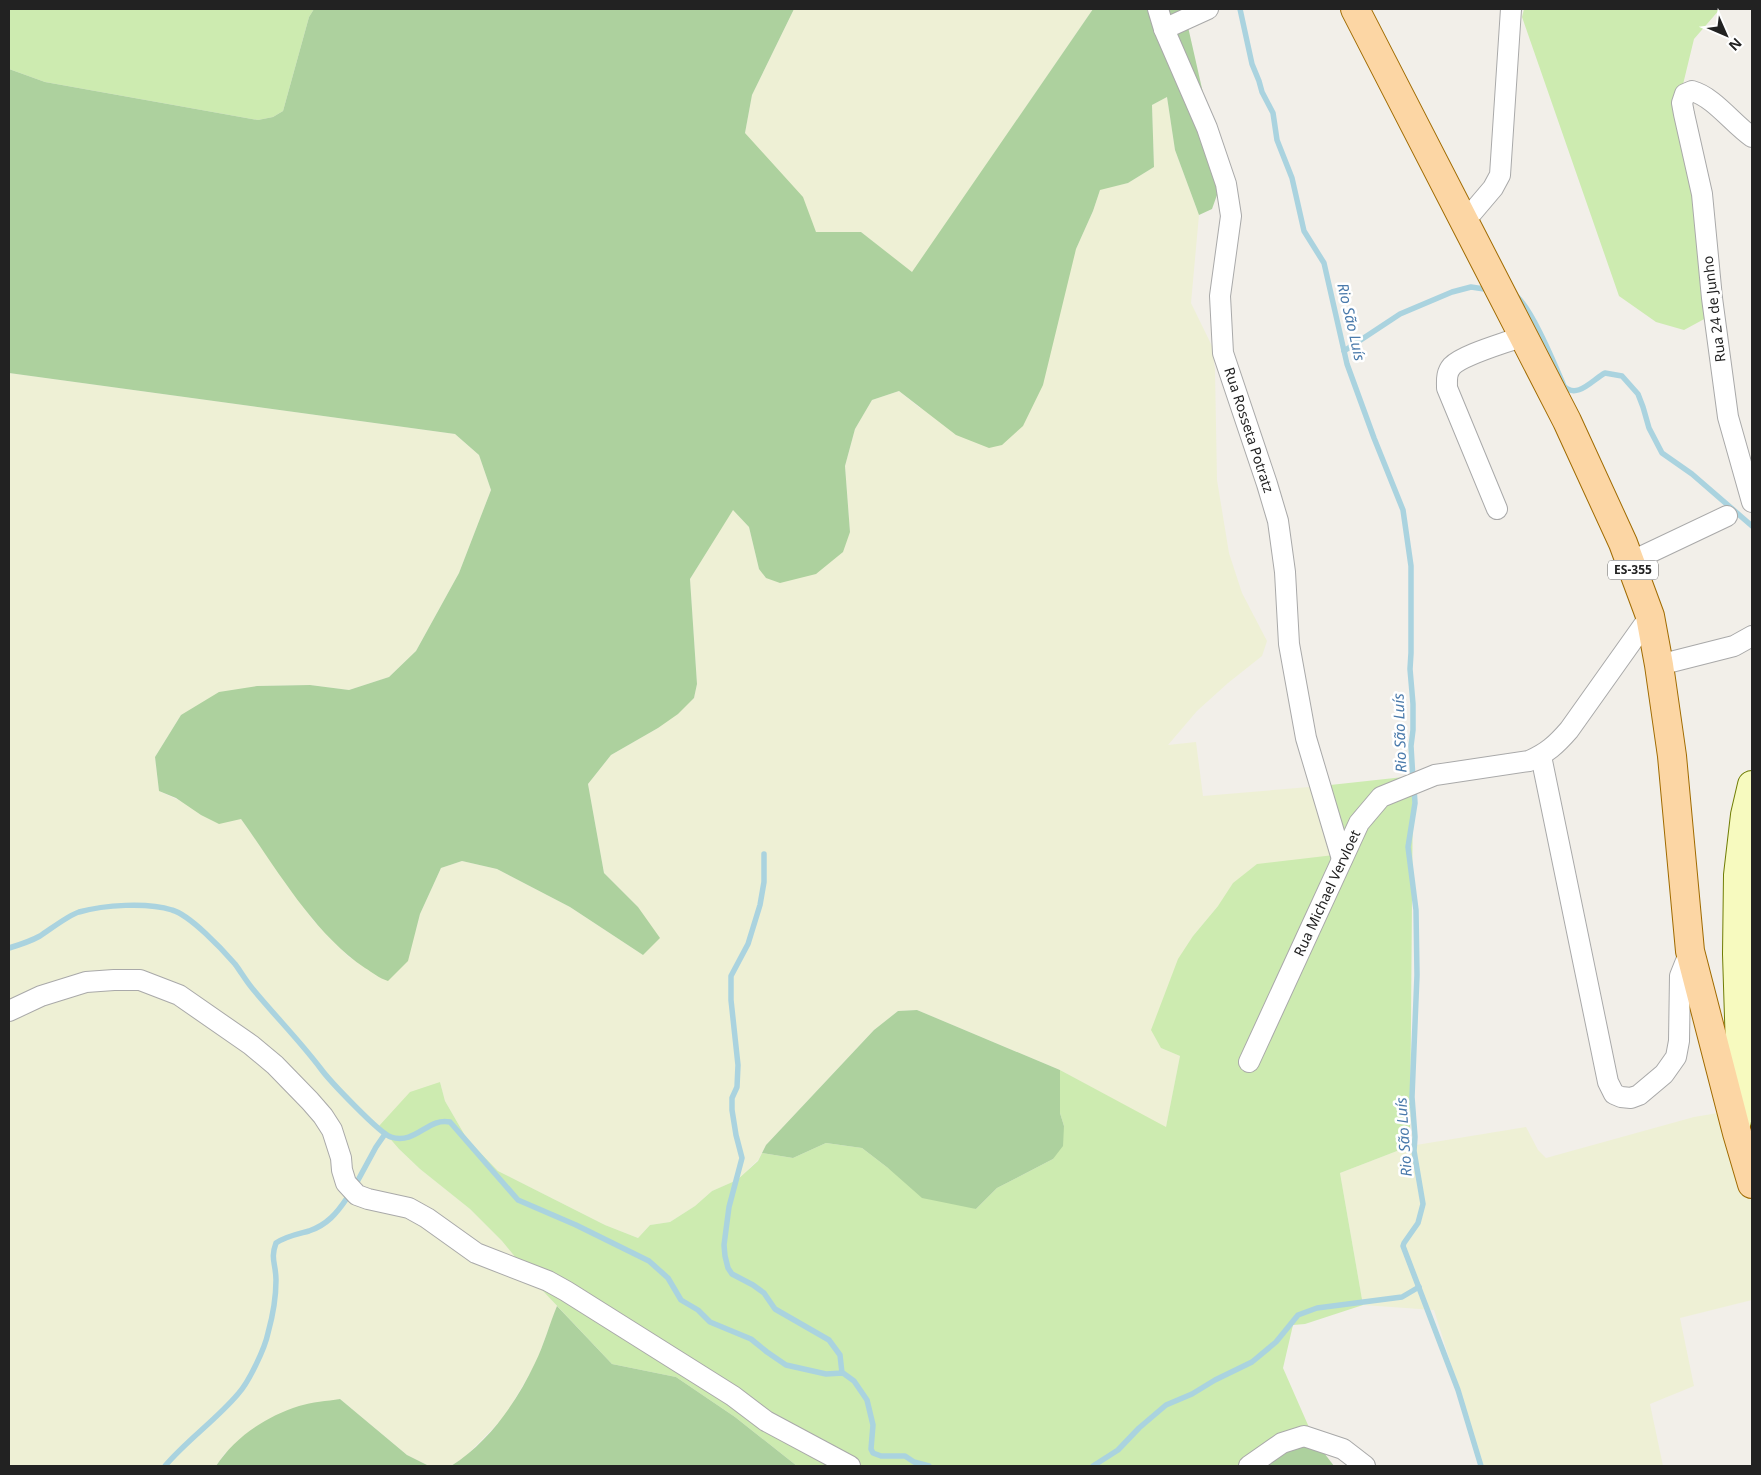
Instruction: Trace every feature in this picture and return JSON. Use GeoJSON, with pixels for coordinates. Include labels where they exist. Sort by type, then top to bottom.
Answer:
{"type":"FeatureCollection","features":[{"type":"Feature","properties":{"kind":"main road","name":"ES-355"},"geometry":{"type":"LineString","coordinates":[[1355,9],[1567,422],[1623,543],[1650,616],[1660,665],[1672,756],[1690,952],[1752,1184]]}},
{"type":"Feature","properties":{"kind":"street","name":"Rua Rosseta Potratz"},"geometry":{"type":"LineString","coordinates":[[1158,9],[1164,29],[1206,128],[1226,184],[1231,216],[1220,296],[1223,353],[1278,521],[1285,572],[1289,644],[1306,738],[1342,858]]}},
{"type":"Feature","properties":{"kind":"street"},"geometry":{"type":"LineString","coordinates":[[1164,29],[1208,9]]}},
{"type":"Feature","properties":{"kind":"street"},"geometry":{"type":"LineString","coordinates":[[1465,221],[1494,188],[1500,175],[1511,9]]}},
{"type":"Feature","properties":{"kind":"street","name":"Rua 24 de Junho"},"geometry":{"type":"LineString","coordinates":[[1752,137],[1740,129],[1701,93],[1692,91],[1685,94],[1682,103],[1702,194],[1712,298],[1728,417],[1752,502]]}},
{"type":"Feature","properties":{"kind":"street"},"geometry":{"type":"LineString","coordinates":[[1497,509],[1447,388],[1446,376],[1451,367],[1463,358],[1524,336]]}},
{"type":"Feature","properties":{"kind":"street"},"geometry":{"type":"LineString","coordinates":[[1630,562],[1727,516]]}},
{"type":"Feature","properties":{"kind":"street","name":"Rua Michael Vervloet"},"geometry":{"type":"LineString","coordinates":[[1250,1062],[1359,823],[1382,797],[1435,775],[1529,760],[1541,756],[1555,746],[1569,730],[1650,616]]}},
{"type":"Feature","properties":{"kind":"street"},"geometry":{"type":"LineString","coordinates":[[1660,665],[1734,646],[1752,636]]}},
{"type":"Feature","properties":{"kind":"street"},"geometry":{"type":"LineString","coordinates":[[1541,756],[1608,1082],[1614,1094],[1625,1098],[1639,1095],[1664,1074],[1676,1056],[1679,1041],[1680,976],[1690,952]]}},
{"type":"Feature","properties":{"kind":"street"},"geometry":{"type":"LineString","coordinates":[[1737,1133],[1740,1049],[1737,954],[1738,875],[1745,815],[1752,785]]}},
{"type":"Feature","properties":{"kind":"street"},"geometry":{"type":"LineString","coordinates":[[9,1011],[41,996],[86,982],[140,980],[179,995],[251,1045],[275,1065],[310,1101],[332,1130],[341,1158],[346,1183],[357,1195],[368,1200],[409,1208],[427,1218],[476,1253],[548,1281],[733,1396],[766,1421],[850,1466]]}},
{"type":"Feature","properties":{"kind":"street"},"geometry":{"type":"LineString","coordinates":[[1249,1466],[1282,1443],[1304,1436],[1343,1448],[1365,1466]]}},
{"type":"Feature","properties":{"kind":"green space"},"geometry":{"type":"Polygon","coordinates":[[[9,9],[314,9],[309,17],[283,111],[273,117],[258,120],[45,82],[9,69],[9,9]]]}},
{"type":"Feature","properties":{"kind":"green space"},"geometry":{"type":"Polygon","coordinates":[[[314,9],[794,9],[752,95],[745,133],[803,197],[816,232],[861,232],[912,272],[1093,9],[1182,9],[1186,18],[1215,146],[1217,195],[1212,209],[1199,215],[1175,150],[1167,97],[1152,105],[1154,167],[1128,183],[1100,190],[1076,249],[1043,385],[1023,426],[1002,445],[989,448],[956,435],[899,391],[872,400],[855,429],[845,466],[850,532],[843,552],[816,574],[780,583],[766,578],[759,569],[749,527],[733,510],[690,579],[697,684],[694,698],[678,714],[658,728],[611,755],[588,784],[604,873],[638,907],[660,938],[643,955],[570,907],[497,869],[462,861],[441,868],[420,914],[408,961],[388,981],[365,968],[346,954],[312,919],[241,819],[219,824],[201,815],[176,798],[159,791],[155,757],[181,715],[219,692],[257,686],[310,685],[349,690],[389,677],[416,651],[459,573],[491,490],[479,455],[455,434],[9,373],[9,69],[45,82],[258,120],[273,117],[283,111],[309,17],[314,9]]]}},
{"type":"Feature","properties":{"kind":"green space"},"geometry":{"type":"Polygon","coordinates":[[[794,9],[1093,9],[912,273],[861,232],[816,232],[745,133],[752,95],[794,9]]]}},
{"type":"Feature","properties":{"kind":"green space"},"geometry":{"type":"Polygon","coordinates":[[[1524,9],[1720,9],[1694,39],[1678,105],[1719,311],[1684,330],[1656,322],[1619,296],[1522,17],[1524,9]]]}},
{"type":"Feature","properties":{"kind":"green space"},"geometry":{"type":"Polygon","coordinates":[[[1167,97],[1175,150],[1199,215],[1191,303],[1212,346],[1215,370],[1217,480],[1229,553],[1242,593],[1267,641],[1262,656],[1197,711],[1168,745],[1196,742],[1203,796],[1321,786],[1334,855],[1218,906],[1193,936],[1161,1048],[1180,1056],[1166,1128],[1060,1070],[917,1010],[898,1011],[874,1030],[766,1145],[758,1160],[737,1180],[712,1191],[695,1206],[670,1222],[650,1225],[638,1238],[605,1225],[498,1171],[467,1139],[445,1101],[440,1082],[379,1126],[420,1169],[470,1209],[502,1241],[557,1306],[536,1363],[505,1416],[464,1458],[451,1466],[429,1466],[407,1455],[340,1399],[225,1453],[216,1466],[9,1466],[9,373],[455,434],[479,455],[491,490],[459,573],[416,651],[389,677],[349,690],[310,685],[257,686],[181,715],[155,757],[159,791],[187,804],[201,815],[241,819],[313,920],[350,958],[416,930],[420,914],[441,868],[462,861],[497,869],[570,907],[643,955],[638,907],[604,873],[588,784],[611,755],[658,728],[694,698],[697,684],[690,579],[733,509],[749,527],[759,569],[850,532],[845,466],[855,429],[872,400],[899,391],[920,408],[1076,249],[1093,211],[1100,189],[1128,183],[1154,167],[1152,105],[1167,97]]]}},
{"type":"Feature","properties":{"kind":"green space"},"geometry":{"type":"Polygon","coordinates":[[[1413,776],[1410,1146],[1340,1173],[1363,1305],[1305,1324],[1293,1325],[1283,1368],[1315,1441],[1242,1466],[797,1466],[735,1417],[676,1377],[612,1364],[543,1291],[502,1241],[470,1209],[420,1169],[379,1126],[410,1092],[440,1082],[445,1101],[467,1139],[498,1171],[605,1225],[638,1238],[650,1225],[670,1222],[695,1206],[712,1191],[737,1180],[758,1161],[762,1153],[793,1158],[826,1143],[862,1148],[888,1168],[976,1209],[997,1188],[1053,1159],[1064,1126],[1060,1113],[1060,1070],[1166,1127],[1180,1056],[1161,1048],[1151,1030],[1178,959],[1193,936],[1218,906],[1233,883],[1257,864],[1334,855],[1321,786],[1413,776]]]}},
{"type":"Feature","properties":{"kind":"green space"},"geometry":{"type":"Polygon","coordinates":[[[917,1010],[1060,1070],[1060,1113],[1064,1126],[1063,1146],[1053,1159],[997,1188],[976,1209],[922,1198],[862,1148],[826,1143],[793,1158],[762,1153],[766,1145],[874,1030],[898,1011],[917,1010]]]}},
{"type":"Feature","properties":{"kind":"green space"},"geometry":{"type":"Polygon","coordinates":[[[1736,1110],[1752,1161],[1752,1300],[1680,1318],[1694,1386],[1650,1404],[1663,1466],[1483,1466],[1434,1310],[1363,1305],[1340,1173],[1410,1146],[1526,1127],[1538,1150],[1546,1158],[1694,1117],[1736,1110]]]}},
{"type":"Feature","properties":{"kind":"green space"},"geometry":{"type":"Polygon","coordinates":[[[557,1306],[612,1364],[676,1377],[735,1417],[797,1466],[451,1466],[465,1456],[489,1433],[510,1407],[538,1356],[557,1306]]]}},
{"type":"Feature","properties":{"kind":"green space"},"geometry":{"type":"Polygon","coordinates":[[[340,1399],[407,1455],[429,1466],[216,1466],[242,1437],[274,1416],[299,1406],[340,1399]]]}},
{"type":"Feature","properties":{"kind":"green space"},"geometry":{"type":"Polygon","coordinates":[[[1315,1441],[1334,1466],[1242,1466],[1315,1441]]]}},
{"type":"Feature","properties":{"kind":"waterway","name":"Rio São Luís"},"geometry":{"type":"LineString","coordinates":[[1240,9],[1252,64],[1262,92],[1273,113],[1277,140],[1292,178],[1304,231],[1324,263],[1347,364],[1403,510],[1411,566],[1410,669],[1413,704],[1411,746],[1413,779]]}},
{"type":"Feature","properties":{"kind":"waterway"},"geometry":{"type":"LineString","coordinates":[[1344,351],[1400,314],[1452,292],[1471,287],[1491,290]]}},
{"type":"Feature","properties":{"kind":"waterway"},"geometry":{"type":"LineString","coordinates":[[1514,294],[1528,310],[1564,386],[1569,390],[1580,390],[1605,373],[1622,376],[1638,394],[1649,428],[1662,453],[1692,474],[1752,526]]}},
{"type":"Feature","properties":{"kind":"waterway","name":"Rio São Luís"},"geometry":{"type":"LineString","coordinates":[[1414,788],[1415,803],[1408,847],[1416,910],[1417,975],[1412,1097],[1415,1137],[1414,1151],[1423,1204],[1418,1223],[1403,1246],[1458,1390],[1481,1466]]}},
{"type":"Feature","properties":{"kind":"waterway"},"geometry":{"type":"LineString","coordinates":[[764,854],[764,882],[760,905],[748,944],[731,976],[731,1000],[738,1065],[737,1087],[732,1098],[732,1110],[742,1158],[729,1207],[724,1245],[725,1256],[728,1268],[732,1274],[764,1293],[775,1309],[829,1340],[840,1355],[842,1373]]}},
{"type":"Feature","properties":{"kind":"waterway"},"geometry":{"type":"LineString","coordinates":[[9,948],[40,936],[69,916],[89,910],[113,906],[138,905],[172,910],[188,918],[235,964],[252,988],[326,1075],[385,1134],[391,1137],[408,1137],[435,1123],[450,1122],[518,1200],[576,1225],[649,1261],[668,1278],[681,1300],[698,1310],[710,1322],[751,1339],[786,1365],[826,1374],[843,1373],[854,1381],[867,1400],[873,1425],[871,1449],[873,1453],[881,1456],[905,1456],[914,1462],[929,1466]]}},
{"type":"Feature","properties":{"kind":"waterway"},"geometry":{"type":"LineString","coordinates":[[357,1182],[385,1134]]}},
{"type":"Feature","properties":{"kind":"waterway"},"geometry":{"type":"LineString","coordinates":[[165,1466],[238,1394],[256,1365],[264,1347],[274,1306],[276,1274],[273,1253],[276,1243],[288,1237],[309,1231],[326,1222],[347,1198]]}},
{"type":"Feature","properties":{"kind":"waterway"},"geometry":{"type":"LineString","coordinates":[[1093,1466],[1118,1450],[1139,1428],[1166,1405],[1192,1394],[1215,1380],[1252,1362],[1276,1342],[1298,1315],[1317,1308],[1402,1297],[1419,1287]]}}]}
